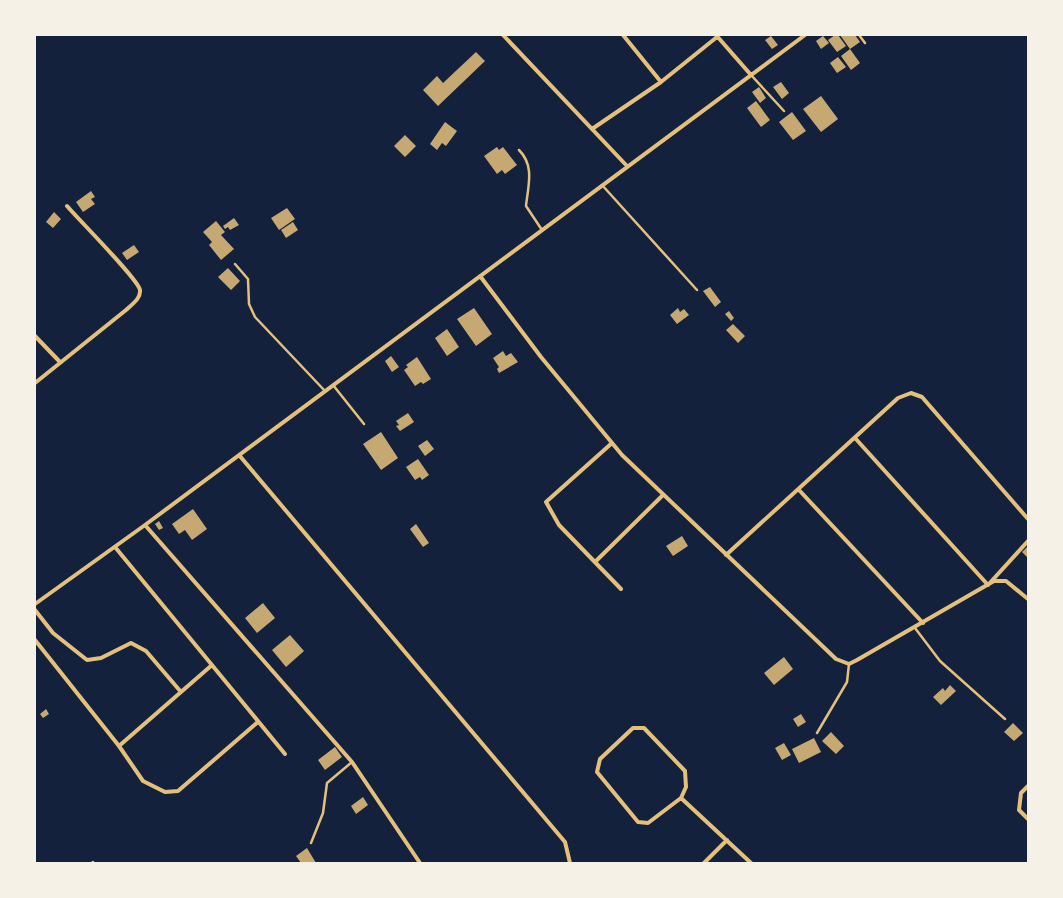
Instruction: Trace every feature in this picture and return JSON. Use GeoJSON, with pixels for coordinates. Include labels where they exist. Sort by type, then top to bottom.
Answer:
{"type":"FeatureCollection","features":[{"type":"Feature","properties":{"kind":"street"},"geometry":{"type":"LineString","coordinates":[[503,35],[627,166]]}},
{"type":"Feature","properties":{"kind":"street"},"geometry":{"type":"LineString","coordinates":[[623,35],[661,82]]}},
{"type":"Feature","properties":{"kind":"street"},"geometry":{"type":"LineString","coordinates":[[35,604],[145,525],[800,37],[805,35]]}},
{"type":"Feature","properties":{"kind":"street"},"geometry":{"type":"LineString","coordinates":[[592,129],[661,82],[717,36],[751,75]]}},
{"type":"Feature","properties":{"kind":"street"},"geometry":{"type":"LineString","coordinates":[[35,383],[126,310],[139,296],[140,291],[131,276],[67,206]]}},
{"type":"Feature","properties":{"kind":"street"},"geometry":{"type":"LineString","coordinates":[[480,276],[541,358],[622,455],[836,659],[849,664],[915,628],[994,581],[1006,581],[1015,586],[1028,599]]}},
{"type":"Feature","properties":{"kind":"street"},"geometry":{"type":"LineString","coordinates":[[35,336],[60,362]]}},
{"type":"Feature","properties":{"kind":"street"},"geometry":{"type":"LineString","coordinates":[[726,555],[799,490],[898,398],[911,393],[922,397],[1028,519]]}},
{"type":"Feature","properties":{"kind":"street"},"geometry":{"type":"LineString","coordinates":[[855,438],[988,585]]}},
{"type":"Feature","properties":{"kind":"street"},"geometry":{"type":"LineString","coordinates":[[612,443],[546,502],[559,525],[621,589]]}},
{"type":"Feature","properties":{"kind":"street"},"geometry":{"type":"LineString","coordinates":[[239,455],[565,842],[570,863]]}},
{"type":"Feature","properties":{"kind":"street"},"geometry":{"type":"LineString","coordinates":[[799,490],[923,623]]}},
{"type":"Feature","properties":{"kind":"street"},"geometry":{"type":"LineString","coordinates":[[595,562],[663,495]]}},
{"type":"Feature","properties":{"kind":"street"},"geometry":{"type":"LineString","coordinates":[[145,525],[352,762],[420,863]]}},
{"type":"Feature","properties":{"kind":"street"},"geometry":{"type":"LineString","coordinates":[[988,585],[1028,541]]}},
{"type":"Feature","properties":{"kind":"street"},"geometry":{"type":"LineString","coordinates":[[115,546],[285,754]]}},
{"type":"Feature","properties":{"kind":"street"},"geometry":{"type":"LineString","coordinates":[[35,610],[53,633],[87,660],[101,658],[131,644],[146,651],[181,692]]}},
{"type":"Feature","properties":{"kind":"street"},"geometry":{"type":"LineString","coordinates":[[35,640],[119,746],[143,781],[164,792],[178,791],[258,722]]}},
{"type":"Feature","properties":{"kind":"street"},"geometry":{"type":"LineString","coordinates":[[119,746],[212,665]]}},
{"type":"Feature","properties":{"kind":"street"},"geometry":{"type":"LineString","coordinates":[[633,728],[644,728],[685,771],[686,787],[681,798],[648,823],[638,822],[597,772],[600,759],[633,728]]}},
{"type":"Feature","properties":{"kind":"street"},"geometry":{"type":"LineString","coordinates":[[1028,786],[1021,793],[1019,810],[1028,819]]}},
{"type":"Feature","properties":{"kind":"street"},"geometry":{"type":"LineString","coordinates":[[681,798],[751,863]]}},
{"type":"Feature","properties":{"kind":"street"},"geometry":{"type":"LineString","coordinates":[[704,863],[727,840]]}},
{"type":"Feature","properties":{"kind":"lane"},"geometry":{"type":"LineString","coordinates":[[859,35],[865,43]]}},
{"type":"Feature","properties":{"kind":"lane"},"geometry":{"type":"LineString","coordinates":[[751,75],[784,112]]}},
{"type":"Feature","properties":{"kind":"lane"},"geometry":{"type":"LineString","coordinates":[[519,150],[524,155],[529,169],[530,180],[526,206],[542,230]]}},
{"type":"Feature","properties":{"kind":"lane"},"geometry":{"type":"LineString","coordinates":[[601,185],[697,290]]}},
{"type":"Feature","properties":{"kind":"lane"},"geometry":{"type":"LineString","coordinates":[[235,264],[248,279],[249,304],[255,317],[325,391]]}},
{"type":"Feature","properties":{"kind":"lane"},"geometry":{"type":"LineString","coordinates":[[333,385],[364,424]]}},
{"type":"Feature","properties":{"kind":"lane"},"geometry":{"type":"LineString","coordinates":[[915,628],[940,661],[1005,719]]}},
{"type":"Feature","properties":{"kind":"lane"},"geometry":{"type":"LineString","coordinates":[[817,733],[847,682],[849,664]]}},
{"type":"Feature","properties":{"kind":"lane"},"geometry":{"type":"LineString","coordinates":[[311,843],[323,813],[327,783],[352,762]]}},
{"type":"Feature","properties":{"kind":"building"},"geometry":{"type":"Polygon","coordinates":[[[835,35],[838,35],[846,46],[837,52],[828,40],[835,35]]]}},
{"type":"Feature","properties":{"kind":"building"},"geometry":{"type":"Polygon","coordinates":[[[840,35],[855,35],[860,42],[850,49],[840,35]]]}},
{"type":"Feature","properties":{"kind":"building"},"geometry":{"type":"Polygon","coordinates":[[[771,36],[778,45],[772,49],[765,40],[771,36]]]}},
{"type":"Feature","properties":{"kind":"building"},"geometry":{"type":"Polygon","coordinates":[[[823,36],[829,43],[821,49],[816,41],[823,36]]]}},
{"type":"Feature","properties":{"kind":"building"},"geometry":{"type":"Polygon","coordinates":[[[850,49],[860,63],[851,70],[841,56],[850,49]]]}},
{"type":"Feature","properties":{"kind":"building"},"geometry":{"type":"Polygon","coordinates":[[[476,52],[485,61],[438,106],[423,90],[437,76],[443,83],[476,52]]]}},
{"type":"Feature","properties":{"kind":"building"},"geometry":{"type":"Polygon","coordinates":[[[838,57],[846,67],[837,73],[830,63],[838,57]]]}},
{"type":"Feature","properties":{"kind":"building"},"geometry":{"type":"Polygon","coordinates":[[[781,82],[789,93],[782,99],[773,87],[781,82]]]}},
{"type":"Feature","properties":{"kind":"building"},"geometry":{"type":"Polygon","coordinates":[[[759,87],[766,98],[760,103],[752,92],[759,87]]]}},
{"type":"Feature","properties":{"kind":"building"},"geometry":{"type":"Polygon","coordinates":[[[821,96],[838,119],[821,132],[803,109],[821,96]]]}},
{"type":"Feature","properties":{"kind":"building"},"geometry":{"type":"Polygon","coordinates":[[[756,101],[770,120],[761,127],[747,108],[756,101]]]}},
{"type":"Feature","properties":{"kind":"building"},"geometry":{"type":"Polygon","coordinates":[[[792,112],[806,131],[793,140],[779,122],[792,112]]]}},
{"type":"Feature","properties":{"kind":"building"},"geometry":{"type":"Polygon","coordinates":[[[445,122],[457,131],[446,146],[442,143],[437,150],[430,144],[445,122]]]}},
{"type":"Feature","properties":{"kind":"building"},"geometry":{"type":"Polygon","coordinates":[[[405,135],[416,146],[405,157],[394,146],[405,135]]]}},
{"type":"Feature","properties":{"kind":"building"},"geometry":{"type":"Polygon","coordinates":[[[497,147],[499,150],[503,147],[517,165],[505,174],[502,170],[497,174],[484,156],[497,147]]]}},
{"type":"Feature","properties":{"kind":"building"},"geometry":{"type":"Polygon","coordinates":[[[91,191],[95,197],[91,199],[95,204],[83,212],[76,202],[91,191]]]}},
{"type":"Feature","properties":{"kind":"building"},"geometry":{"type":"Polygon","coordinates":[[[287,208],[295,219],[279,230],[271,218],[287,208]]]}},
{"type":"Feature","properties":{"kind":"building"},"geometry":{"type":"Polygon","coordinates":[[[54,212],[61,219],[53,228],[46,222],[54,212]]]}},
{"type":"Feature","properties":{"kind":"building"},"geometry":{"type":"Polygon","coordinates":[[[234,218],[239,225],[230,230],[228,227],[225,229],[223,226],[234,218]]]}},
{"type":"Feature","properties":{"kind":"building"},"geometry":{"type":"Polygon","coordinates":[[[216,221],[225,232],[221,235],[234,249],[221,260],[209,245],[212,242],[203,232],[216,221]]]}},
{"type":"Feature","properties":{"kind":"building"},"geometry":{"type":"Polygon","coordinates":[[[293,222],[298,230],[286,238],[281,230],[293,222]]]}},
{"type":"Feature","properties":{"kind":"building"},"geometry":{"type":"Polygon","coordinates":[[[134,245],[139,252],[127,260],[122,253],[134,245]]]}},
{"type":"Feature","properties":{"kind":"building"},"geometry":{"type":"Polygon","coordinates":[[[228,268],[240,281],[231,290],[218,277],[228,268]]]}},
{"type":"Feature","properties":{"kind":"building"},"geometry":{"type":"Polygon","coordinates":[[[710,287],[721,302],[715,307],[703,291],[710,287]]]}},
{"type":"Feature","properties":{"kind":"building"},"geometry":{"type":"Polygon","coordinates":[[[474,308],[492,334],[476,346],[457,319],[474,308]]]}},
{"type":"Feature","properties":{"kind":"building"},"geometry":{"type":"Polygon","coordinates":[[[678,308],[680,312],[684,309],[689,315],[677,324],[670,315],[678,308]]]}},
{"type":"Feature","properties":{"kind":"building"},"geometry":{"type":"Polygon","coordinates":[[[729,311],[734,318],[731,321],[725,314],[729,311]]]}},
{"type":"Feature","properties":{"kind":"building"},"geometry":{"type":"Polygon","coordinates":[[[733,324],[745,336],[738,343],[726,330],[733,324]]]}},
{"type":"Feature","properties":{"kind":"building"},"geometry":{"type":"Polygon","coordinates":[[[447,329],[459,347],[447,356],[435,338],[447,329]]]}},
{"type":"Feature","properties":{"kind":"building"},"geometry":{"type":"Polygon","coordinates":[[[503,351],[506,356],[511,353],[518,362],[499,373],[497,369],[499,367],[493,358],[503,351]]]}},
{"type":"Feature","properties":{"kind":"building"},"geometry":{"type":"Polygon","coordinates":[[[391,356],[399,367],[392,372],[385,361],[391,356]]]}},
{"type":"Feature","properties":{"kind":"building"},"geometry":{"type":"Polygon","coordinates":[[[417,357],[431,379],[423,384],[421,382],[415,386],[404,370],[408,367],[406,365],[417,357]]]}},
{"type":"Feature","properties":{"kind":"building"},"geometry":{"type":"Polygon","coordinates":[[[408,413],[414,422],[400,431],[396,426],[399,425],[396,421],[408,413]]]}},
{"type":"Feature","properties":{"kind":"building"},"geometry":{"type":"Polygon","coordinates":[[[381,432],[398,458],[381,470],[363,444],[381,432]]]}},
{"type":"Feature","properties":{"kind":"building"},"geometry":{"type":"Polygon","coordinates":[[[427,440],[434,449],[425,456],[418,446],[427,440]]]}},
{"type":"Feature","properties":{"kind":"building"},"geometry":{"type":"Polygon","coordinates":[[[418,459],[429,475],[422,480],[420,477],[415,480],[406,467],[418,459]]]}},
{"type":"Feature","properties":{"kind":"building"},"geometry":{"type":"Polygon","coordinates":[[[193,509],[207,529],[192,540],[185,530],[179,534],[172,524],[193,509]]]}},
{"type":"Feature","properties":{"kind":"building"},"geometry":{"type":"Polygon","coordinates":[[[159,521],[163,528],[159,530],[155,524],[159,521]]]}},
{"type":"Feature","properties":{"kind":"building"},"geometry":{"type":"Polygon","coordinates":[[[416,524],[429,543],[423,547],[410,529],[416,524]]]}},
{"type":"Feature","properties":{"kind":"building"},"geometry":{"type":"Polygon","coordinates":[[[682,536],[688,546],[673,556],[666,546],[682,536]]]}},
{"type":"Feature","properties":{"kind":"building"},"geometry":{"type":"Polygon","coordinates":[[[1028,546],[1028,558],[1022,552],[1028,546]]]}},
{"type":"Feature","properties":{"kind":"building"},"geometry":{"type":"Polygon","coordinates":[[[263,603],[275,618],[257,633],[245,618],[263,603]]]}},
{"type":"Feature","properties":{"kind":"building"},"geometry":{"type":"Polygon","coordinates":[[[290,635],[304,651],[286,667],[272,650],[290,635]]]}},
{"type":"Feature","properties":{"kind":"building"},"geometry":{"type":"Polygon","coordinates":[[[784,657],[793,669],[774,685],[764,673],[784,657]]]}},
{"type":"Feature","properties":{"kind":"building"},"geometry":{"type":"Polygon","coordinates":[[[950,685],[956,691],[941,705],[933,697],[943,688],[945,691],[950,685]]]}},
{"type":"Feature","properties":{"kind":"building"},"geometry":{"type":"Polygon","coordinates":[[[46,709],[49,714],[43,718],[40,714],[46,709]]]}},
{"type":"Feature","properties":{"kind":"building"},"geometry":{"type":"Polygon","coordinates":[[[801,714],[806,722],[798,727],[793,719],[801,714]]]}},
{"type":"Feature","properties":{"kind":"building"},"geometry":{"type":"Polygon","coordinates":[[[1013,723],[1023,733],[1014,741],[1004,732],[1013,723]]]}},
{"type":"Feature","properties":{"kind":"building"},"geometry":{"type":"Polygon","coordinates":[[[831,732],[844,746],[836,754],[822,741],[831,732]]]}},
{"type":"Feature","properties":{"kind":"building"},"geometry":{"type":"Polygon","coordinates":[[[814,738],[821,752],[799,763],[792,749],[814,738]]]}},
{"type":"Feature","properties":{"kind":"building"},"geometry":{"type":"Polygon","coordinates":[[[784,743],[791,755],[782,760],[775,748],[784,743]]]}},
{"type":"Feature","properties":{"kind":"building"},"geometry":{"type":"Polygon","coordinates":[[[335,747],[342,757],[325,770],[318,760],[335,747]]]}},
{"type":"Feature","properties":{"kind":"building"},"geometry":{"type":"Polygon","coordinates":[[[363,797],[368,805],[356,814],[351,806],[363,797]]]}},
{"type":"Feature","properties":{"kind":"building"},"geometry":{"type":"Polygon","coordinates":[[[307,848],[316,863],[301,863],[296,856],[307,848]]]}}]}
